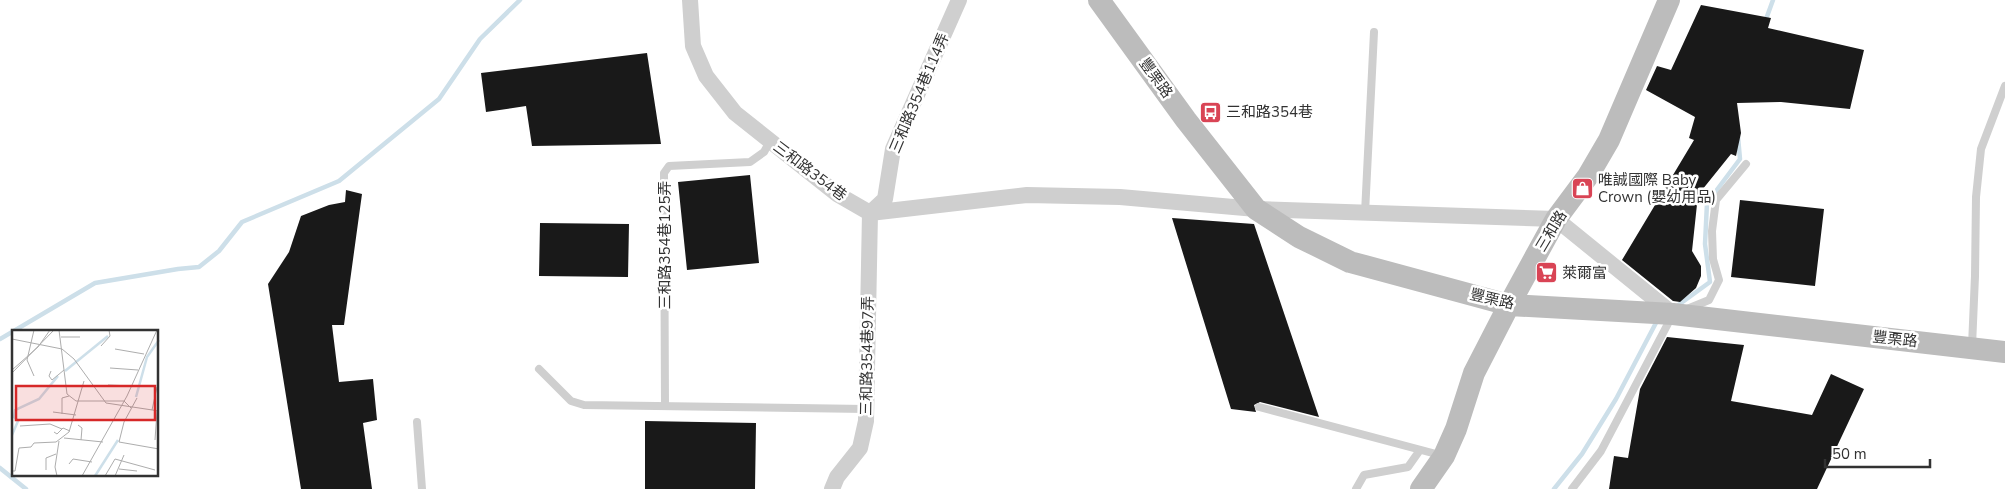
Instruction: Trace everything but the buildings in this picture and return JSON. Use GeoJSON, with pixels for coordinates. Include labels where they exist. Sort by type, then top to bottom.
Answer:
{"type":"FeatureCollection","features":[{"type":"Feature","properties":{"kind":"street","name":"三和路354巷"},"geometry":{"type":"LineString","coordinates":[[690,0],[693,46],[706,76],[735,113],[837,194],[870,212]]}},
{"type":"Feature","properties":{"kind":"street","name":"三和路354巷114弄"},"geometry":{"type":"LineString","coordinates":[[870,212],[885,198],[892,149],[959,0]]}},
{"type":"Feature","properties":{"kind":"street","name":"豐栗路"},"geometry":{"type":"LineString","coordinates":[[1099,0],[1186,120],[1256,209],[1299,237],[1350,262],[1509,305],[1674,314],[2005,352]]}},
{"type":"Feature","properties":{"kind":"street","name":"三和路"},"geometry":{"type":"LineString","coordinates":[[1421,489],[1444,456],[1456,429],[1474,372],[1509,305],[1556,219],[1588,176],[1609,140],[1669,0]]}},
{"type":"Feature","properties":{"kind":"street"},"geometry":{"type":"LineString","coordinates":[[870,212],[1027,195],[1120,197],[1256,209],[1556,219],[1674,314]]}},
{"type":"Feature","properties":{"kind":"street","name":"三和路354巷97弄"},"geometry":{"type":"LineString","coordinates":[[832,489],[837,477],[860,448],[866,421],[870,212]]}},
{"type":"Feature","properties":{"kind":"lane"},"geometry":{"type":"LineString","coordinates":[[1365,213],[1374,32]]}},
{"type":"Feature","properties":{"kind":"lane"},"geometry":{"type":"LineString","coordinates":[[1972,348],[1976,197],[1981,149],[2005,86]]}},
{"type":"Feature","properties":{"kind":"lane","name":"三和路354巷125弄"},"geometry":{"type":"LineString","coordinates":[[665,406],[664,173],[669,166],[750,162],[764,152],[770,141]]}},
{"type":"Feature","properties":{"kind":"lane"},"geometry":{"type":"LineString","coordinates":[[1572,489],[1600,451],[1674,314],[1708,300],[1719,280],[1713,259],[1712,231],[1716,200],[1746,164]]}},
{"type":"Feature","properties":{"kind":"lane"},"geometry":{"type":"LineString","coordinates":[[539,369],[572,401],[584,405],[866,409]]}},
{"type":"Feature","properties":{"kind":"lane"},"geometry":{"type":"LineString","coordinates":[[1259,407],[1444,456]]}},
{"type":"Feature","properties":{"kind":"lane"},"geometry":{"type":"LineString","coordinates":[[418,422],[422,489]]}},
{"type":"Feature","properties":{"kind":"lane"},"geometry":{"type":"LineString","coordinates":[[1356,489],[1364,475],[1408,466],[1420,450]]}},
{"type":"Feature","properties":{"kind":"waterway"},"geometry":{"type":"LineString","coordinates":[[15,330],[95,283],[199,267],[219,251],[242,222],[339,181],[439,99],[480,39],[520,0]]}},
{"type":"Feature","properties":{"kind":"waterway"},"geometry":{"type":"LineString","coordinates":[[1765,22],[1773,0]]}},
{"type":"Feature","properties":{"kind":"waterway"},"geometry":{"type":"LineString","coordinates":[[1677,306],[1710,282],[1705,244],[1707,203],[1740,159],[1738,137]]}},
{"type":"Feature","properties":{"kind":"waterway"},"geometry":{"type":"LineString","coordinates":[[1554,489],[1582,454],[1616,399],[1658,319]]}},
{"type":"Feature","properties":{"kind":"waterway"},"geometry":{"type":"LineString","coordinates":[[0,339],[12,332]]}},
{"type":"Feature","properties":{"kind":"waterway"},"geometry":{"type":"LineString","coordinates":[[0,468],[26,489]]}},
{"type":"Feature","properties":{"kind":"place","name":"三和路354巷"},"geometry":{"type":"Point","coordinates":[1210,112]}},
{"type":"Feature","properties":{"kind":"place","name":"唯誠國際 Baby Crown (嬰幼用品)"},"geometry":{"type":"Point","coordinates":[1582,189]}},
{"type":"Feature","properties":{"kind":"place","name":"萊爾富"},"geometry":{"type":"Point","coordinates":[1546,273]}}]}
